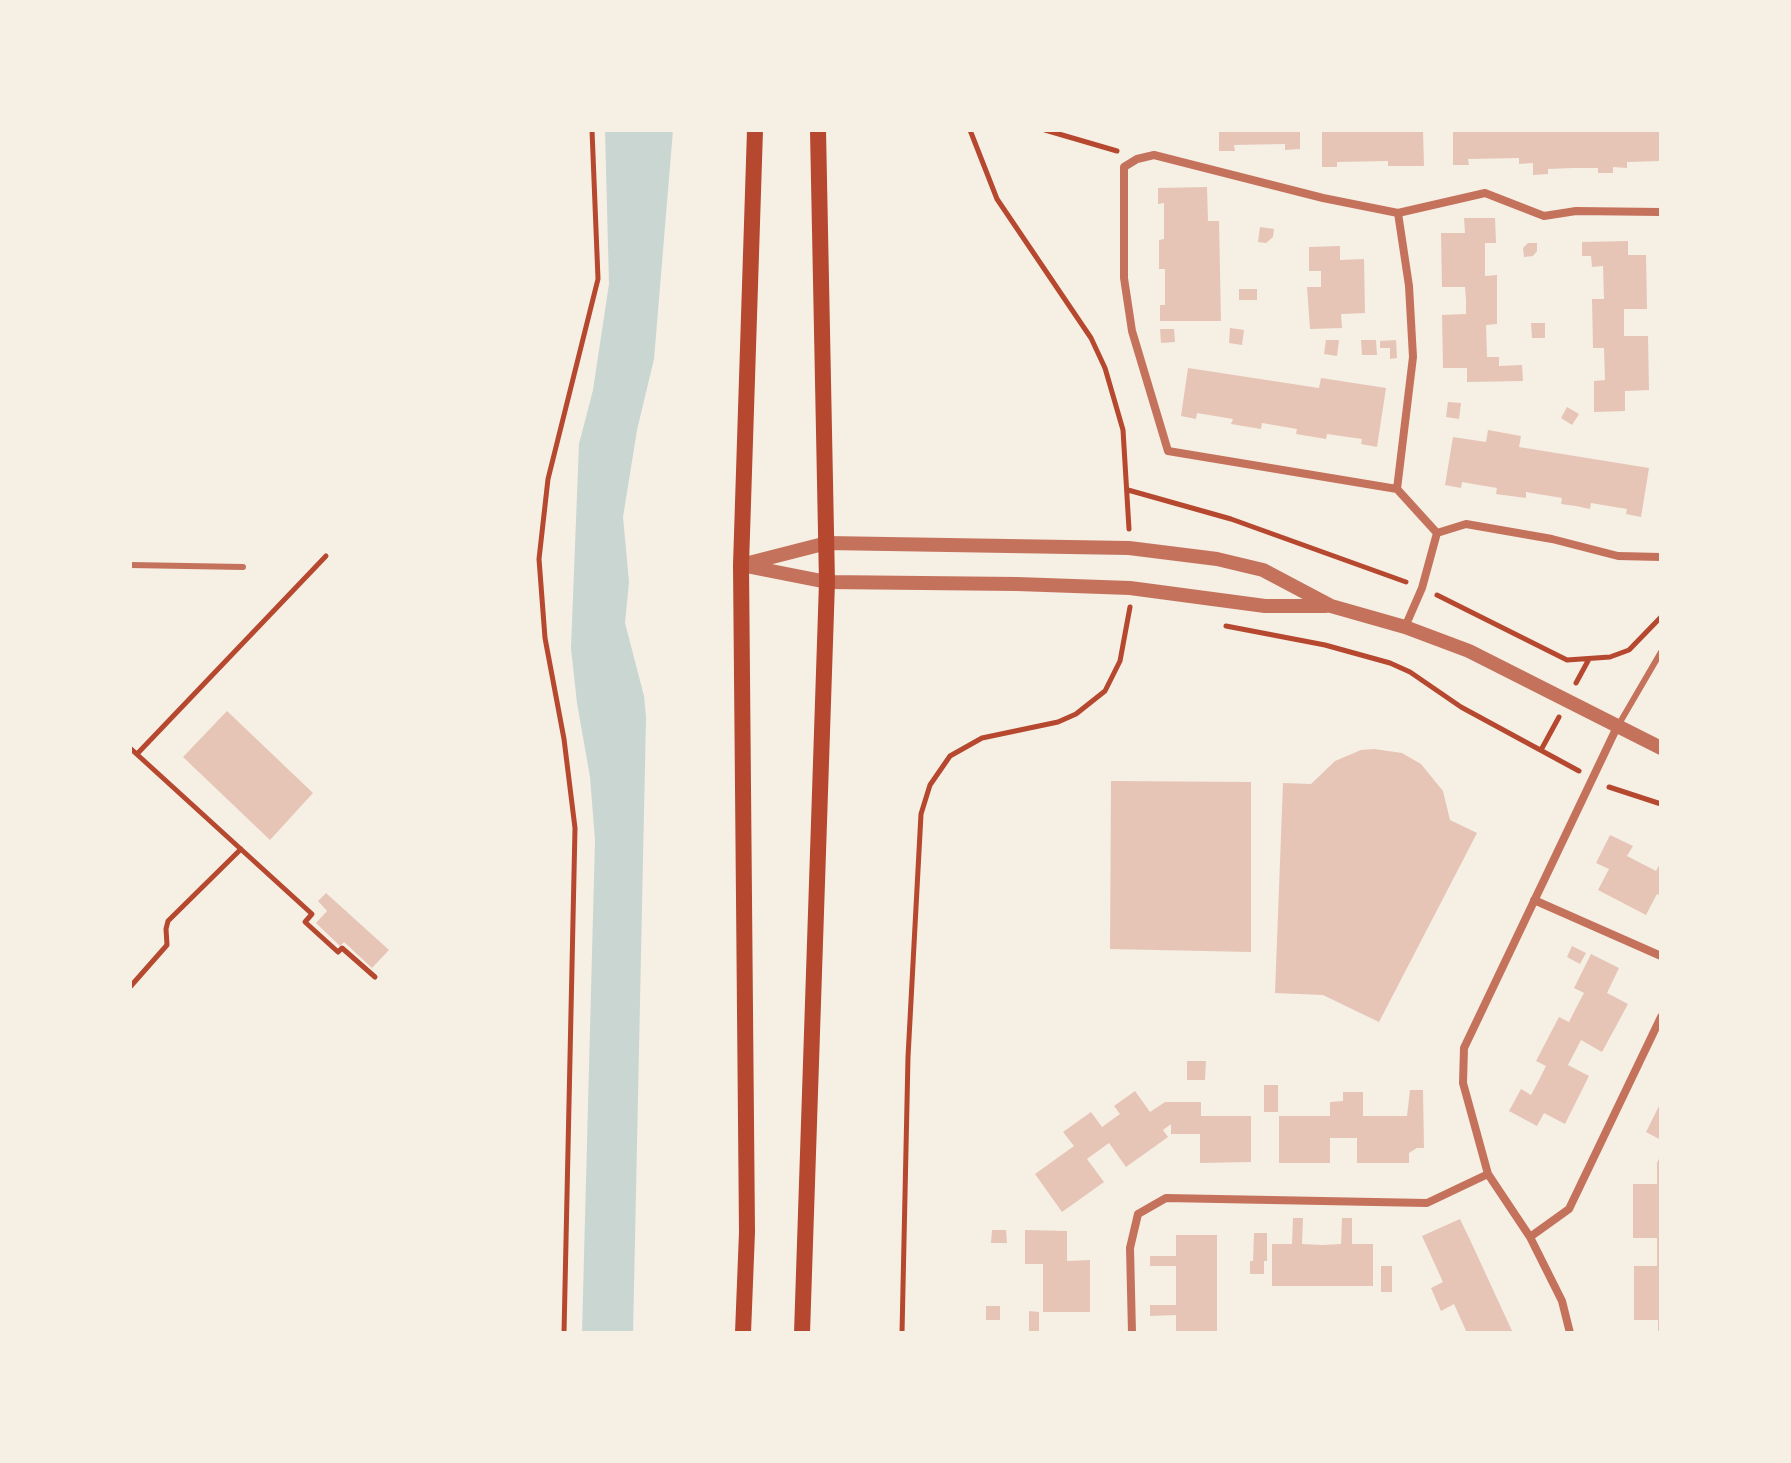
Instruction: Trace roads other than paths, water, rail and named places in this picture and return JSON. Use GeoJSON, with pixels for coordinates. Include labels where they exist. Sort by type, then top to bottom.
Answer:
{"type":"FeatureCollection","features":[{"type":"Feature","properties":{"kind":"main road"},"geometry":{"type":"LineString","coordinates":[[743,1333],[747,1232],[741,565],[755,130]]}},
{"type":"Feature","properties":{"kind":"main road"},"geometry":{"type":"LineString","coordinates":[[802,1333],[827,582],[818,130]]}},
{"type":"Feature","properties":{"kind":"street"},"geometry":{"type":"LineString","coordinates":[[1437,533],[1397,489],[1168,451],[1132,331],[1124,278],[1124,167],[1137,159],[1154,155],[1323,198],[1398,213],[1485,193],[1544,216],[1576,211],[1661,212]]}},
{"type":"Feature","properties":{"kind":"street"},"geometry":{"type":"LineString","coordinates":[[1397,489],[1413,357],[1409,286],[1398,213]]}},
{"type":"Feature","properties":{"kind":"street"},"geometry":{"type":"LineString","coordinates":[[1437,533],[1466,524],[1552,539],[1618,556],[1661,557]]}},
{"type":"Feature","properties":{"kind":"street"},"geometry":{"type":"LineString","coordinates":[[1405,627],[1422,588],[1437,533]]}},
{"type":"Feature","properties":{"kind":"street"},"geometry":{"type":"LineString","coordinates":[[741,565],[827,543],[1129,548],[1217,559],[1263,570],[1331,606],[1405,627],[1469,651],[1661,748]]}},
{"type":"Feature","properties":{"kind":"street"},"geometry":{"type":"LineString","coordinates":[[741,565],[827,582],[1130,588],[1265,606],[1331,606]]}},
{"type":"Feature","properties":{"kind":"street"},"geometry":{"type":"LineString","coordinates":[[1570,1333],[1562,1301],[1530,1237],[1488,1174],[1463,1083],[1464,1048],[1617,727]]}},
{"type":"Feature","properties":{"kind":"street"},"geometry":{"type":"LineString","coordinates":[[1534,900],[1661,956]]}},
{"type":"Feature","properties":{"kind":"street"},"geometry":{"type":"LineString","coordinates":[[1530,1237],[1569,1209],[1661,1017]]}},
{"type":"Feature","properties":{"kind":"street"},"geometry":{"type":"LineString","coordinates":[[1132,1333],[1130,1248],[1138,1214],[1166,1198],[1427,1203],[1488,1174]]}},
{"type":"Feature","properties":{"kind":"lane"},"geometry":{"type":"LineString","coordinates":[[130,565],[243,567]]}},
{"type":"Feature","properties":{"kind":"lane"},"geometry":{"type":"LineString","coordinates":[[1617,727],[1661,652]]}}]}
